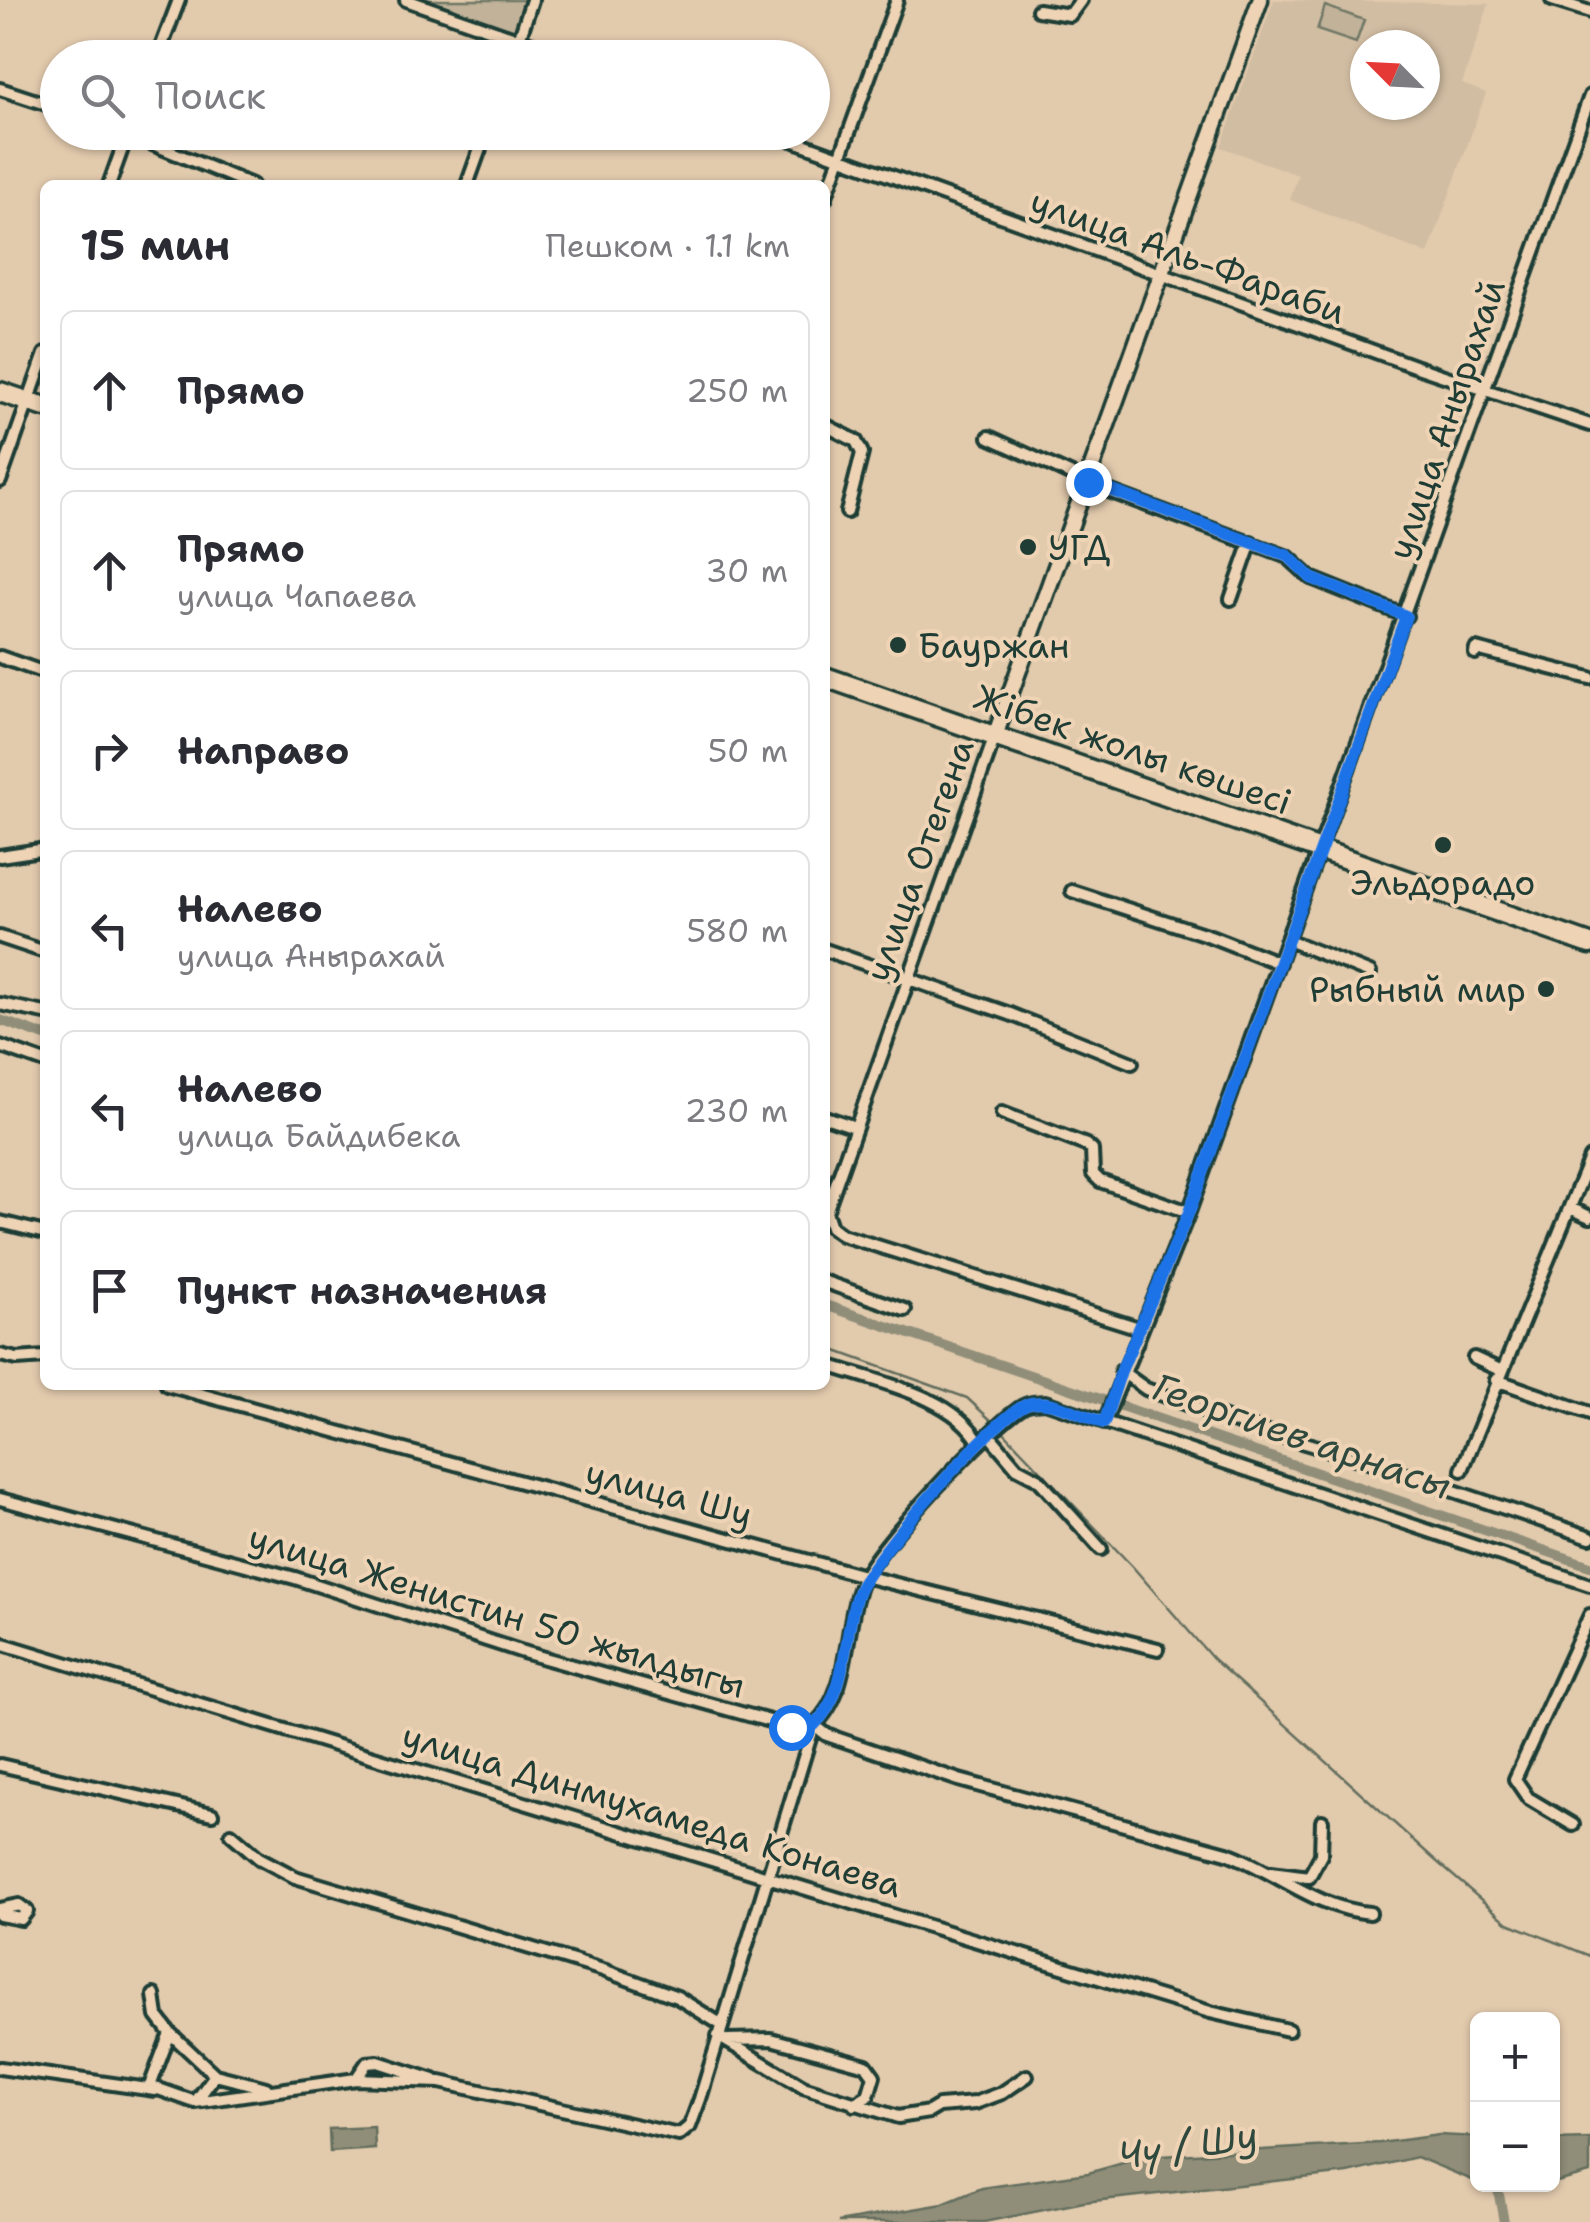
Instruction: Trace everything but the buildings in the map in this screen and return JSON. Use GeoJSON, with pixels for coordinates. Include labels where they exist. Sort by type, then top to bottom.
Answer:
{"type":"FeatureCollection","features":[{"type":"Feature","properties":{"kind":"highway"},"geometry":{"type":"LineString","coordinates":[[0,392],[36,404]]}},
{"type":"Feature","properties":{"kind":"highway","name":"Жібек жолы көшесі"},"geometry":{"type":"LineString","coordinates":[[830,679],[1590,944]]}},
{"type":"Feature","properties":{"kind":"main road","name":"улица Отегена"},"geometry":{"type":"LineString","coordinates":[[995,736],[1260,0]]}},
{"type":"Feature","properties":{"kind":"street"},"geometry":{"type":"LineString","coordinates":[[164,40],[179,0]]}},
{"type":"Feature","properties":{"kind":"street"},"geometry":{"type":"LineString","coordinates":[[406,0],[525,40]]}},
{"type":"Feature","properties":{"kind":"street"},"geometry":{"type":"LineString","coordinates":[[520,38],[532,0]]}},
{"type":"Feature","properties":{"kind":"street"},"geometry":{"type":"LineString","coordinates":[[830,185],[896,0]]}},
{"type":"Feature","properties":{"kind":"street"},"geometry":{"type":"LineString","coordinates":[[1038,10],[1070,15],[1081,0]]}},
{"type":"Feature","properties":{"kind":"street"},"geometry":{"type":"LineString","coordinates":[[1552,0],[1590,12]]}},
{"type":"Feature","properties":{"kind":"street"},"geometry":{"type":"LineString","coordinates":[[0,89],[40,102]]}},
{"type":"Feature","properties":{"kind":"street","name":"улица Анырахай"},"geometry":{"type":"LineString","coordinates":[[1104,1423],[1120,1375],[1189,1212],[1590,96]]}},
{"type":"Feature","properties":{"kind":"street"},"geometry":{"type":"LineString","coordinates":[[110,180],[120,150]]}},
{"type":"Feature","properties":{"kind":"street"},"geometry":{"type":"LineString","coordinates":[[167,150],[240,180]]}},
{"type":"Feature","properties":{"kind":"street"},"geometry":{"type":"LineString","coordinates":[[469,180],[480,150]]}},
{"type":"Feature","properties":{"kind":"street","name":"улица Аль-Фараби"},"geometry":{"type":"LineString","coordinates":[[818,150],[1590,425]]}},
{"type":"Feature","properties":{"kind":"street"},"geometry":{"type":"LineString","coordinates":[[0,481],[36,404]]}},
{"type":"Feature","properties":{"kind":"street"},"geometry":{"type":"LineString","coordinates":[[830,428],[856,441],[862,453],[847,512]]}},
{"type":"Feature","properties":{"kind":"street"},"geometry":{"type":"LineString","coordinates":[[988,437],[1088,482],[1288,556],[1311,578],[1406,616]]}},
{"type":"Feature","properties":{"kind":"street"},"geometry":{"type":"LineString","coordinates":[[1231,599],[1251,542]]}},
{"type":"Feature","properties":{"kind":"street"},"geometry":{"type":"LineString","coordinates":[[1474,653],[1476,648],[1590,678]]}},
{"type":"Feature","properties":{"kind":"street"},"geometry":{"type":"LineString","coordinates":[[0,657],[40,670]]}},
{"type":"Feature","properties":{"kind":"street","name":"улица Отегена"},"geometry":{"type":"LineString","coordinates":[[830,1200],[995,736]]}},
{"type":"Feature","properties":{"kind":"street"},"geometry":{"type":"LineString","coordinates":[[0,856],[40,850]]}},
{"type":"Feature","properties":{"kind":"street"},"geometry":{"type":"LineString","coordinates":[[1072,891],[1279,964]]}},
{"type":"Feature","properties":{"kind":"street"},"geometry":{"type":"LineString","coordinates":[[0,937],[40,950]]}},
{"type":"Feature","properties":{"kind":"street"},"geometry":{"type":"LineString","coordinates":[[1288,940],[1370,973]]}},
{"type":"Feature","properties":{"kind":"street"},"geometry":{"type":"LineString","coordinates":[[830,952],[908,977],[1132,1063]]}},
{"type":"Feature","properties":{"kind":"street"},"geometry":{"type":"LineString","coordinates":[[0,1004],[40,1012]]}},
{"type":"Feature","properties":{"kind":"street"},"geometry":{"type":"LineString","coordinates":[[0,1046],[40,1060]]}},
{"type":"Feature","properties":{"kind":"street"},"geometry":{"type":"LineString","coordinates":[[1002,1113],[1086,1145],[1092,1150],[1093,1174],[1100,1181],[1189,1212]]}},
{"type":"Feature","properties":{"kind":"street"},"geometry":{"type":"LineString","coordinates":[[830,1119],[855,1127]]}},
{"type":"Feature","properties":{"kind":"street"},"geometry":{"type":"LineString","coordinates":[[1462,1470],[1590,1158]]}},
{"type":"Feature","properties":{"kind":"street"},"geometry":{"type":"LineString","coordinates":[[1570,1208],[1590,1216]]}},
{"type":"Feature","properties":{"kind":"street"},"geometry":{"type":"LineString","coordinates":[[0,1222],[40,1233]]}},
{"type":"Feature","properties":{"kind":"street"},"geometry":{"type":"LineString","coordinates":[[830,1224],[842,1235],[1139,1328]]}},
{"type":"Feature","properties":{"kind":"street"},"geometry":{"type":"LineString","coordinates":[[830,1284],[905,1310]]}},
{"type":"Feature","properties":{"kind":"street"},"geometry":{"type":"LineString","coordinates":[[0,1355],[40,1356]]}},
{"type":"Feature","properties":{"kind":"street"},"geometry":{"type":"LineString","coordinates":[[1474,1358],[1498,1375],[1590,1412]]}},
{"type":"Feature","properties":{"kind":"street"},"geometry":{"type":"LineString","coordinates":[[830,1366],[946,1411],[972,1429],[978,1442]]}},
{"type":"Feature","properties":{"kind":"street"},"geometry":{"type":"LineString","coordinates":[[1120,1375],[1146,1390],[1324,1452],[1348,1456],[1587,1536]]}},
{"type":"Feature","properties":{"kind":"street","name":"улица Шу"},"geometry":{"type":"LineString","coordinates":[[185,1390],[864,1576],[1158,1648]]}},
{"type":"Feature","properties":{"kind":"street"},"geometry":{"type":"LineString","coordinates":[[356,2079],[366,2063],[378,2062],[440,2082],[679,2135],[690,2126],[814,1725],[832,1700],[864,1576],[978,1442],[1028,1403],[1045,1402],[1590,1585]]}},
{"type":"Feature","properties":{"kind":"street"},"geometry":{"type":"LineString","coordinates":[[990,1436],[1017,1468],[1038,1479],[1101,1549]]}},
{"type":"Feature","properties":{"kind":"street","name":"улица Женистин 50 жылдыгы"},"geometry":{"type":"LineString","coordinates":[[0,1499],[295,1578],[524,1652],[772,1722],[803,1728],[814,1725],[827,1735],[959,1780],[1226,1853],[1271,1872],[1293,1889],[1370,1913]]}},
{"type":"Feature","properties":{"kind":"street"},"geometry":{"type":"LineString","coordinates":[[1573,1825],[1528,1798],[1516,1779],[1590,1615]]}},
{"type":"Feature","properties":{"kind":"street","name":"улица Динмухамеда Конаева"},"geometry":{"type":"LineString","coordinates":[[0,1643],[1210,2012],[1288,2030]]}},
{"type":"Feature","properties":{"kind":"street"},"geometry":{"type":"LineString","coordinates":[[0,1765],[212,1814]]}},
{"type":"Feature","properties":{"kind":"street"},"geometry":{"type":"LineString","coordinates":[[1271,1872],[1309,1876],[1321,1855],[1322,1821]]}},
{"type":"Feature","properties":{"kind":"street"},"geometry":{"type":"LineString","coordinates":[[231,1834],[259,1858],[295,1877],[677,1997],[803,2087],[884,2115],[914,2116],[939,2106],[975,2103],[1002,2093],[1027,2076]]}},
{"type":"Feature","properties":{"kind":"street"},"geometry":{"type":"LineString","coordinates":[[154,1995],[157,2016],[215,2076],[272,2090]]}},
{"type":"Feature","properties":{"kind":"street"},"geometry":{"type":"LineString","coordinates":[[720,2030],[730,2040],[771,2039],[866,2066],[874,2076],[871,2090],[854,2105]]}},
{"type":"Feature","properties":{"kind":"street"},"geometry":{"type":"LineString","coordinates":[[156,2090],[150,2086],[170,2033]]}},
{"type":"Feature","properties":{"kind":"street"},"geometry":{"type":"LineString","coordinates":[[0,2068],[156,2090],[195,2102],[356,2079],[440,2082]]}},
{"type":"Feature","properties":{"kind":"street"},"geometry":{"type":"LineString","coordinates":[[195,2102],[215,2076]]}},
{"type":"Feature","properties":{"kind":"shaded area"},"geometry":{"type":"Polygon","coordinates":[[[420,0],[528,0],[515,34],[420,0]]]}},
{"type":"Feature","properties":{"kind":"shaded area"},"geometry":{"type":"Polygon","coordinates":[[[1274,0],[1489,4],[1462,84],[1486,93],[1428,254],[1290,200],[1298,175],[1221,147],[1274,0]]]}},
{"type":"Feature","properties":{"kind":"shaded area"},"geometry":{"type":"Polygon","coordinates":[[[1325,6],[1364,20],[1361,30],[1350,30],[1350,41],[1317,30],[1325,6]]]}},
{"type":"Feature","properties":{"kind":"shaded area"},"geometry":{"type":"Polygon","coordinates":[[[374,2127],[375,2149],[330,2152],[329,2129],[374,2127]]]}},
{"type":"Feature","properties":{"kind":"shaded area"},"geometry":{"type":"Polygon","coordinates":[[[1439,2135],[1470,2137],[1470,2179],[1417,2157],[1348,2173],[1084,2202],[984,2222],[838,2222],[943,2204],[982,2188],[1088,2173],[1144,2157],[1380,2143],[1439,2135]]]}},
{"type":"Feature","properties":{"kind":"shaded area"},"geometry":{"type":"Polygon","coordinates":[[[1590,2139],[1590,2173],[1560,2181],[1560,2140],[1590,2139]]]}},
{"type":"Feature","properties":{"kind":"waterway","name":"Георгиев арнасы"},"geometry":{"type":"LineString","coordinates":[[0,1020],[40,1034]]}},
{"type":"Feature","properties":{"kind":"waterway","name":"Георгиев арнасы"},"geometry":{"type":"LineString","coordinates":[[830,1307],[1590,1566]]}},
{"type":"Feature","properties":{"kind":"waterway"},"geometry":{"type":"LineString","coordinates":[[830,1349],[967,1398],[994,1423]]}},
{"type":"Feature","properties":{"kind":"waterway"},"geometry":{"type":"LineString","coordinates":[[1000,1428],[1132,1566],[1213,1659],[1435,1860],[1508,1923],[1590,1956]]}},
{"type":"Feature","properties":{"kind":"waterway"},"geometry":{"type":"LineString","coordinates":[[1498,2192],[1504,2222]]}},
{"type":"Feature","properties":{"kind":"place","name":"УГД"},"geometry":{"type":"Point","coordinates":[1028,547]}},
{"type":"Feature","properties":{"kind":"place","name":"Бауржан"},"geometry":{"type":"Point","coordinates":[898,645]}},
{"type":"Feature","properties":{"kind":"place","name":"Эльдорадо"},"geometry":{"type":"Point","coordinates":[1443,845]}},
{"type":"Feature","properties":{"kind":"place","name":"Рыбный мир"},"geometry":{"type":"Point","coordinates":[1546,989]}},
{"type":"Feature","properties":{"kind":"route"},"geometry":{"type":"LineString","coordinates":[[791,1727],[814,1725],[826,1713],[864,1576],[978,1442],[1028,1403],[1045,1402],[1104,1423],[1121,1371],[1160,1288],[1189,1212],[1406,616],[1311,578],[1288,556],[1088,482]]}},
{"type":"Feature","properties":{"kind":"water label","name":"Чү / Шу"},"geometry":{"type":"Point","coordinates":[1188,2145]}}]}
